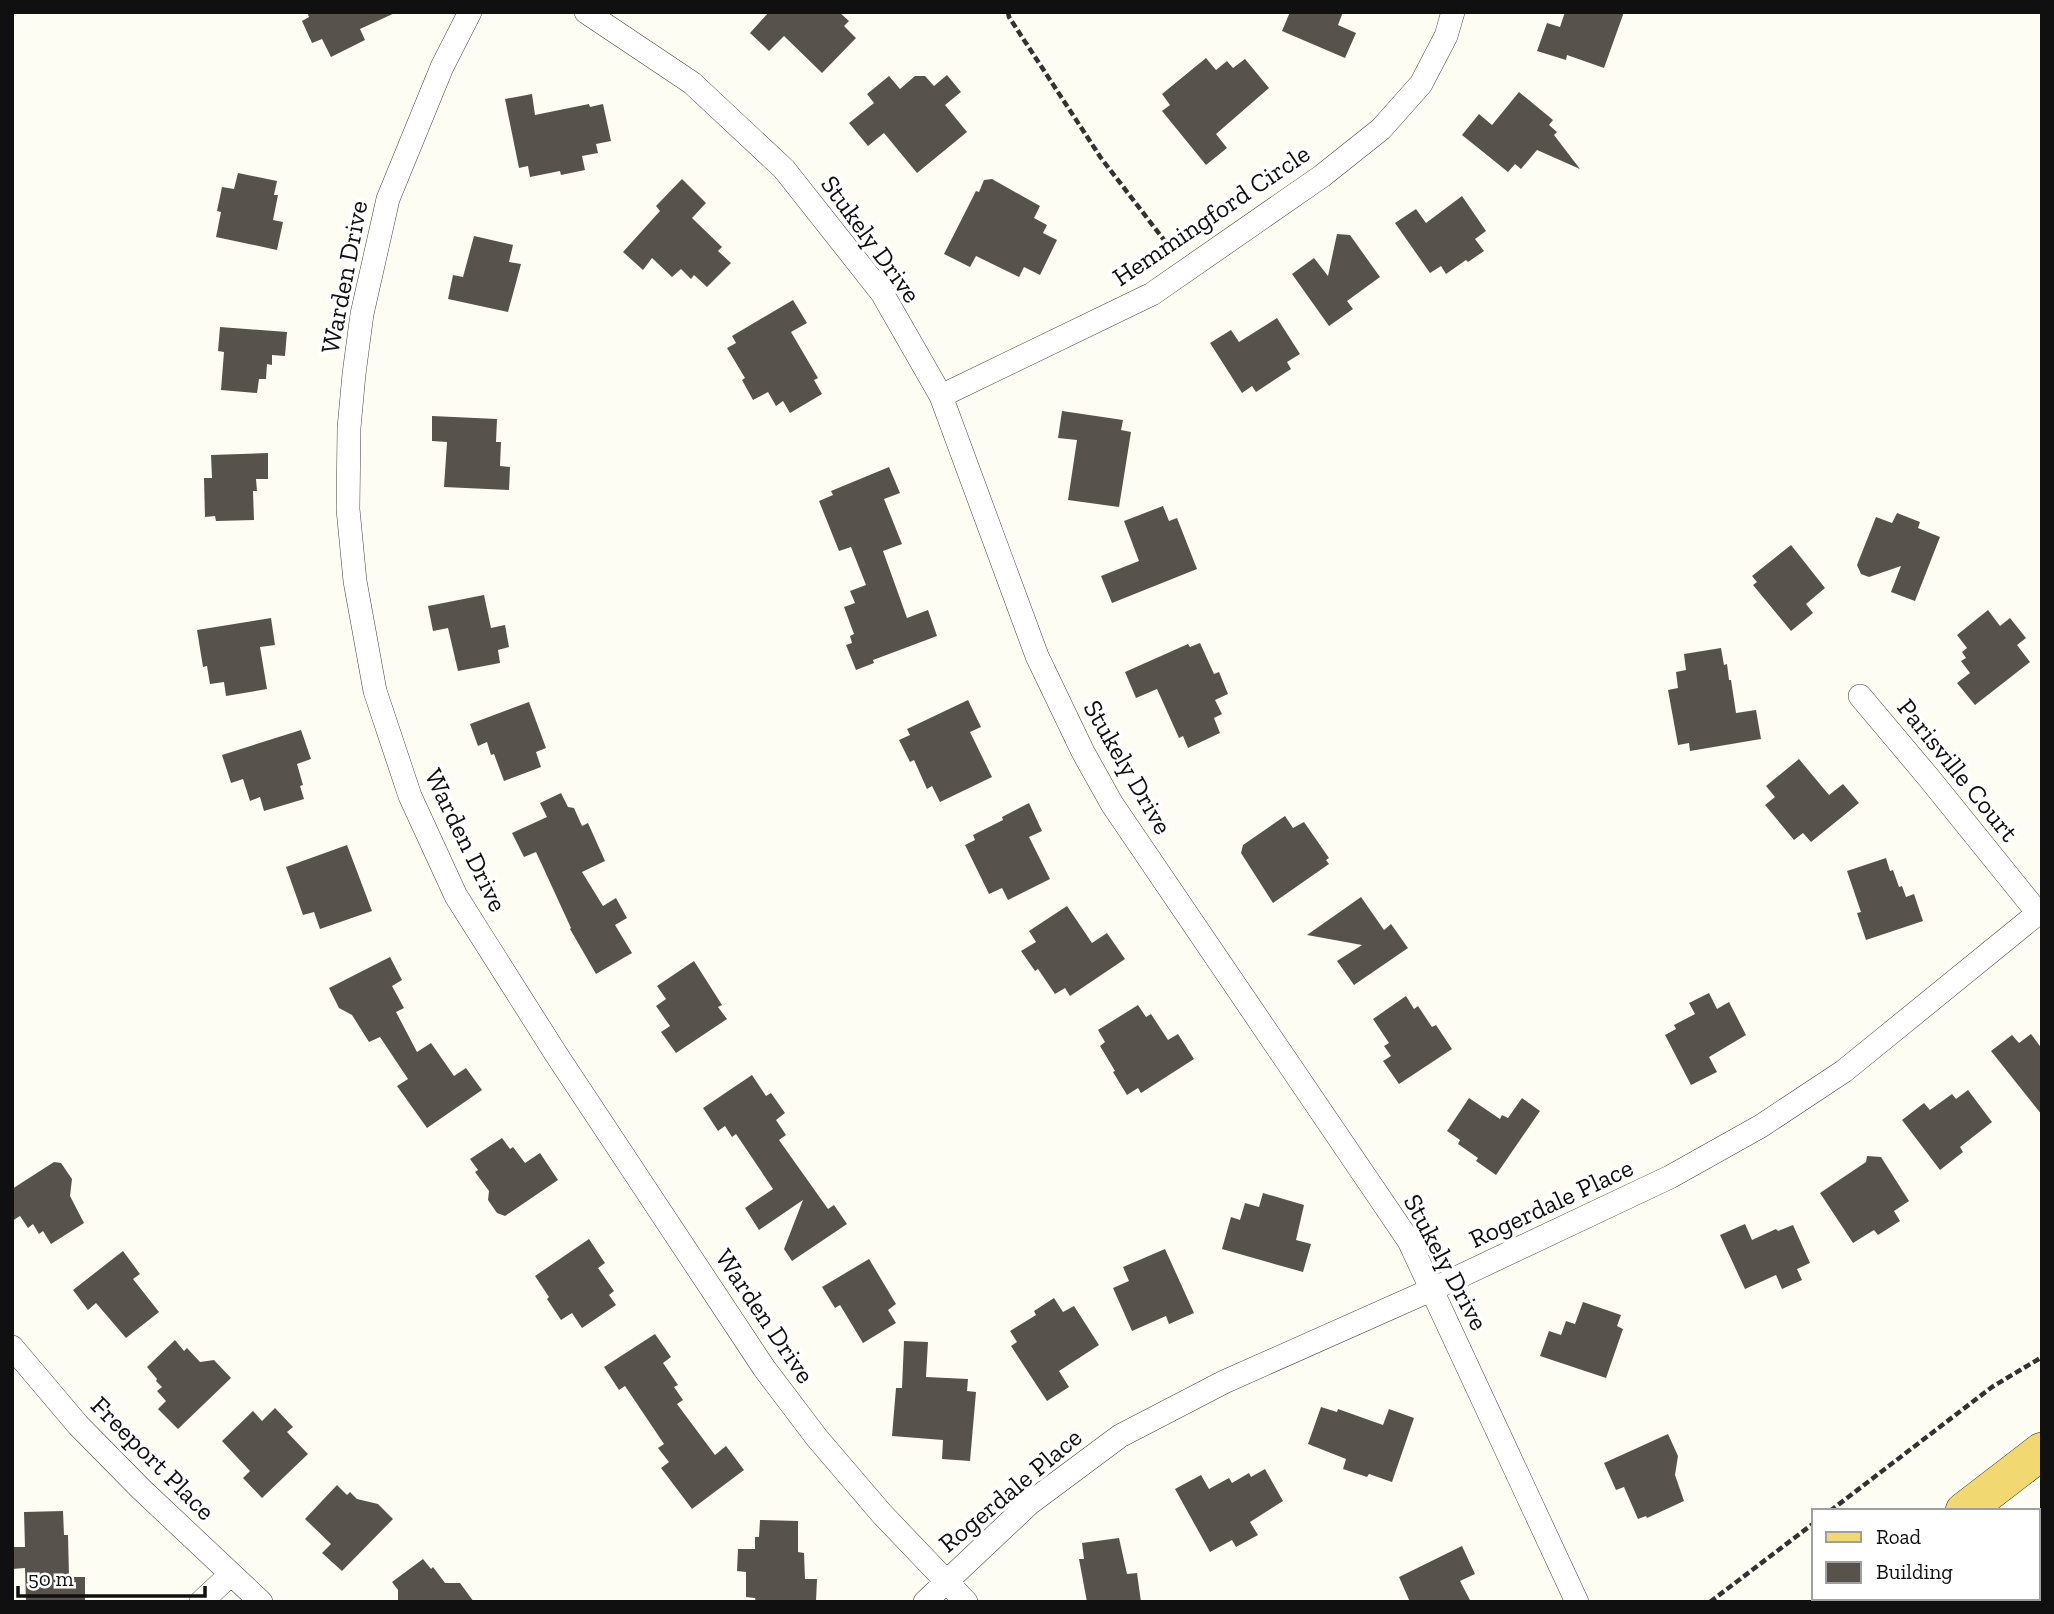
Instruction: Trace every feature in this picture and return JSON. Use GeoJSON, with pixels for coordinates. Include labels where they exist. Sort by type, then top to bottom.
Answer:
{"type":"FeatureCollection","features":[{"type":"Feature","properties":{"kind":"main road"},"geometry":{"type":"LineString","coordinates":[[1967,1509],[2042,1451]]}},
{"type":"Feature","properties":{"kind":"street","name":"Warden Drive"},"geometry":{"type":"LineString","coordinates":[[470,12],[442,67],[388,199],[362,314],[355,362],[349,428],[348,509],[355,581],[375,691],[410,796],[456,896],[556,1054],[764,1368],[817,1438],[882,1514],[966,1602]]}},
{"type":"Feature","properties":{"kind":"street","name":"Stukely Drive"},"geometry":{"type":"LineString","coordinates":[[586,12],[692,83],[783,169],[882,293],[941,396],[1026,630],[1052,690],[1089,762],[1119,814],[1409,1241],[1577,1602]]}},
{"type":"Feature","properties":{"kind":"street","name":"Hemmingford Circle"},"geometry":{"type":"LineString","coordinates":[[941,396],[1152,294],[1322,176],[1381,129],[1421,84],[1446,36],[1453,12]]}},
{"type":"Feature","properties":{"kind":"street","name":"Parisville Court"},"geometry":{"type":"LineString","coordinates":[[1860,696],[2040,912]]}},
{"type":"Feature","properties":{"kind":"street","name":"Rogerdale Place"},"geometry":{"type":"LineString","coordinates":[[925,1602],[1030,1503],[1120,1436],[1224,1382],[1433,1289],[1670,1177],[1761,1126],[1844,1071],[2040,912]]}},
{"type":"Feature","properties":{"kind":"street","name":"Freeport Place"},"geometry":{"type":"LineString","coordinates":[[12,1347],[78,1425],[261,1602]]}},
{"type":"Feature","properties":{"kind":"street"},"geometry":{"type":"LineString","coordinates":[[201,1602],[231,1574]]}},
{"type":"Feature","properties":{"kind":"path"},"geometry":{"type":"LineString","coordinates":[[1007,12],[1101,158],[1174,253]]}},
{"type":"Feature","properties":{"kind":"path"},"geometry":{"type":"LineString","coordinates":[[1833,1509],[1992,1387],[2042,1357]]}},
{"type":"Feature","properties":{"kind":"path"},"geometry":{"type":"LineString","coordinates":[[1710,1602],[1812,1525]]}},
{"type":"Feature","properties":{"kind":"building"},"geometry":{"type":"Polygon","coordinates":[[[307,12],[397,12],[360,29],[365,40],[331,57],[322,39],[312,43],[302,21],[309,17],[307,12]]]}},
{"type":"Feature","properties":{"kind":"building"},"geometry":{"type":"Polygon","coordinates":[[[769,12],[839,12],[849,21],[844,26],[856,38],[822,73],[784,36],[769,51],[750,33],[769,12]]]}},
{"type":"Feature","properties":{"kind":"building"},"geometry":{"type":"Polygon","coordinates":[[[1290,12],[1343,12],[1338,25],[1356,33],[1345,58],[1282,31],[1290,12]]]}},
{"type":"Feature","properties":{"kind":"building"},"geometry":{"type":"Polygon","coordinates":[[[1565,12],[1624,12],[1604,68],[1567,55],[1566,60],[1537,51],[1547,23],[1560,27],[1565,12]]]}},
{"type":"Feature","properties":{"kind":"building"},"geometry":{"type":"Polygon","coordinates":[[[1206,58],[1216,70],[1227,61],[1233,68],[1245,59],[1269,88],[1216,134],[1227,148],[1206,165],[1162,111],[1170,105],[1162,94],[1206,58]]]}},
{"type":"Feature","properties":{"kind":"building"},"geometry":{"type":"Polygon","coordinates":[[[947,75],[961,92],[945,105],[967,132],[917,173],[884,133],[868,146],[849,123],[874,103],[867,94],[889,76],[900,89],[915,76],[925,76],[934,86],[947,75]]]}},
{"type":"Feature","properties":{"kind":"building"},"geometry":{"type":"Polygon","coordinates":[[[1519,92],[1553,120],[1549,125],[1557,132],[1554,135],[1580,169],[1537,150],[1521,169],[1515,164],[1508,172],[1462,135],[1479,114],[1492,125],[1519,92]]]}},
{"type":"Feature","properties":{"kind":"building"},"geometry":{"type":"Polygon","coordinates":[[[532,94],[535,115],[589,104],[590,107],[603,104],[611,141],[596,144],[598,153],[582,156],[585,170],[561,175],[560,171],[530,177],[528,166],[519,168],[505,99],[532,94]]]}},
{"type":"Feature","properties":{"kind":"building"},"geometry":{"type":"Polygon","coordinates":[[[238,173],[277,181],[274,195],[278,195],[273,220],[283,222],[277,250],[216,237],[221,212],[217,211],[222,187],[234,189],[238,173]]]}},
{"type":"Feature","properties":{"kind":"building"},"geometry":{"type":"Polygon","coordinates":[[[682,179],[706,203],[692,218],[722,247],[718,251],[731,263],[707,287],[694,275],[691,279],[681,269],[672,277],[652,258],[643,270],[623,252],[660,211],[656,206],[682,179]]]}},
{"type":"Feature","properties":{"kind":"building"},"geometry":{"type":"Polygon","coordinates":[[[992,179],[1040,206],[1034,218],[1047,225],[1043,233],[1057,240],[1040,275],[1024,267],[1019,277],[976,256],[970,267],[944,254],[976,191],[979,192],[984,180],[992,179]]]}},
{"type":"Feature","properties":{"kind":"building"},"geometry":{"type":"Polygon","coordinates":[[[1462,196],[1486,231],[1475,239],[1484,251],[1446,274],[1441,266],[1430,273],[1395,223],[1416,209],[1426,223],[1462,196]]]}},
{"type":"Feature","properties":{"kind":"building"},"geometry":{"type":"Polygon","coordinates":[[[1337,234],[1350,235],[1380,277],[1347,301],[1353,309],[1329,326],[1292,274],[1314,258],[1328,276],[1337,234]]]}},
{"type":"Feature","properties":{"kind":"building"},"geometry":{"type":"Polygon","coordinates":[[[474,236],[513,245],[509,262],[521,264],[508,312],[448,299],[453,275],[463,277],[474,236]]]}},
{"type":"Feature","properties":{"kind":"building"},"geometry":{"type":"Polygon","coordinates":[[[793,300],[807,323],[791,332],[818,378],[814,380],[822,394],[790,413],[783,401],[776,406],[768,392],[753,400],[742,380],[745,378],[727,348],[736,343],[732,336],[793,300]]]}},
{"type":"Feature","properties":{"kind":"building"},"geometry":{"type":"Polygon","coordinates":[[[1277,318],[1300,354],[1287,362],[1291,369],[1256,392],[1252,386],[1242,393],[1210,343],[1231,330],[1239,342],[1277,318]]]}},
{"type":"Feature","properties":{"kind":"building"},"geometry":{"type":"Polygon","coordinates":[[[220,327],[287,332],[285,356],[272,355],[272,365],[267,364],[266,379],[259,379],[257,393],[221,390],[224,352],[218,351],[220,327]]]}},
{"type":"Feature","properties":{"kind":"building"},"geometry":{"type":"Polygon","coordinates":[[[1062,411],[1123,420],[1121,430],[1131,432],[1119,507],[1068,500],[1077,440],[1058,438],[1062,411]]]}},
{"type":"Feature","properties":{"kind":"building"},"geometry":{"type":"Polygon","coordinates":[[[432,416],[497,419],[496,442],[501,442],[500,466],[510,467],[509,490],[444,487],[447,442],[432,441],[432,416]]]}},
{"type":"Feature","properties":{"kind":"building"},"geometry":{"type":"Polygon","coordinates":[[[268,453],[268,479],[256,479],[257,491],[253,491],[254,520],[216,521],[215,516],[205,517],[204,478],[212,478],[211,455],[268,453]]]}},
{"type":"Feature","properties":{"kind":"building"},"geometry":{"type":"Polygon","coordinates":[[[889,467],[900,493],[884,499],[902,544],[883,551],[907,618],[928,610],[937,636],[873,660],[874,663],[856,670],[846,645],[852,643],[850,636],[854,634],[844,607],[855,603],[850,591],[866,585],[851,547],[839,551],[819,501],[833,495],[831,491],[889,467]]]}},
{"type":"Feature","properties":{"kind":"building"},"geometry":{"type":"Polygon","coordinates":[[[1163,506],[1169,521],[1177,518],[1197,569],[1112,603],[1101,576],[1139,561],[1124,521],[1163,506]]]}},
{"type":"Feature","properties":{"kind":"building"},"geometry":{"type":"Polygon","coordinates":[[[1897,513],[1920,522],[1918,528],[1940,537],[1915,601],[1891,592],[1901,566],[1869,577],[1861,574],[1857,565],[1876,517],[1892,523],[1897,513]]]}},
{"type":"Feature","properties":{"kind":"building"},"geometry":{"type":"Polygon","coordinates":[[[1791,545],[1825,588],[1806,604],[1813,613],[1791,631],[1753,585],[1757,582],[1752,576],[1791,545]]]}},
{"type":"Feature","properties":{"kind":"building"},"geometry":{"type":"Polygon","coordinates":[[[484,595],[491,628],[505,625],[509,647],[498,650],[500,663],[458,671],[448,628],[433,631],[428,606],[484,595]]]}},
{"type":"Feature","properties":{"kind":"building"},"geometry":{"type":"Polygon","coordinates":[[[1988,610],[2000,626],[2010,618],[2026,638],[2017,645],[2030,662],[1975,705],[1957,683],[1970,673],[1961,661],[1966,658],[1962,652],[1967,648],[1957,635],[1988,610]]]}},
{"type":"Feature","properties":{"kind":"building"},"geometry":{"type":"Polygon","coordinates":[[[271,618],[275,645],[260,647],[267,689],[226,696],[224,682],[210,684],[207,666],[203,667],[197,630],[271,618]]]}},
{"type":"Feature","properties":{"kind":"building"},"geometry":{"type":"Polygon","coordinates":[[[1200,643],[1214,674],[1219,672],[1228,694],[1215,700],[1222,714],[1214,718],[1220,733],[1188,748],[1183,736],[1179,738],[1157,689],[1136,698],[1125,672],[1188,644],[1190,647],[1200,643]]]}},
{"type":"Feature","properties":{"kind":"building"},"geometry":{"type":"Polygon","coordinates":[[[1721,648],[1724,665],[1727,664],[1731,680],[1736,713],[1756,710],[1761,739],[1690,751],[1689,743],[1678,745],[1668,690],[1678,688],[1676,672],[1686,670],[1684,654],[1721,648]]]}},
{"type":"Feature","properties":{"kind":"building"},"geometry":{"type":"Polygon","coordinates":[[[968,700],[981,727],[970,732],[992,777],[940,802],[932,786],[927,789],[914,760],[910,762],[899,740],[910,735],[907,729],[968,700]]]}},
{"type":"Feature","properties":{"kind":"building"},"geometry":{"type":"Polygon","coordinates":[[[529,702],[546,748],[536,752],[541,767],[504,781],[487,742],[478,746],[470,724],[529,702]]]}},
{"type":"Feature","properties":{"kind":"building"},"geometry":{"type":"Polygon","coordinates":[[[301,730],[311,759],[297,764],[304,799],[264,811],[260,797],[250,801],[243,779],[231,783],[222,755],[301,730]]]}},
{"type":"Feature","properties":{"kind":"building"},"geometry":{"type":"Polygon","coordinates":[[[1799,759],[1829,795],[1843,784],[1859,803],[1811,842],[1803,833],[1794,840],[1765,805],[1775,797],[1766,786],[1799,759]]]}},
{"type":"Feature","properties":{"kind":"building"},"geometry":{"type":"Polygon","coordinates":[[[561,793],[568,807],[574,808],[582,826],[588,823],[605,861],[582,872],[603,906],[616,898],[627,918],[615,925],[632,953],[596,974],[570,929],[536,852],[524,857],[512,833],[547,817],[540,803],[561,793]]]}},
{"type":"Feature","properties":{"kind":"building"},"geometry":{"type":"Polygon","coordinates":[[[1029,803],[1042,831],[1029,837],[1050,879],[1008,900],[1002,888],[989,894],[965,845],[975,840],[973,835],[1029,803]]]}},
{"type":"Feature","properties":{"kind":"building"},"geometry":{"type":"Polygon","coordinates":[[[1285,816],[1293,828],[1304,822],[1329,858],[1326,860],[1329,864],[1273,903],[1241,853],[1243,845],[1285,816]]]}},
{"type":"Feature","properties":{"kind":"building"},"geometry":{"type":"Polygon","coordinates":[[[347,845],[372,911],[320,929],[314,912],[303,915],[286,867],[347,845]]]}},
{"type":"Feature","properties":{"kind":"building"},"geometry":{"type":"Polygon","coordinates":[[[1886,858],[1890,871],[1893,870],[1906,897],[1914,894],[1923,921],[1866,940],[1857,913],[1861,912],[1847,871],[1886,858]]]}},
{"type":"Feature","properties":{"kind":"building"},"geometry":{"type":"Polygon","coordinates":[[[1361,897],[1384,930],[1391,924],[1408,948],[1354,985],[1337,961],[1362,945],[1307,935],[1361,897]]]}},
{"type":"Feature","properties":{"kind":"building"},"geometry":{"type":"Polygon","coordinates":[[[1067,906],[1092,943],[1107,933],[1125,959],[1070,996],[1065,988],[1055,994],[1038,969],[1035,971],[1021,951],[1036,942],[1029,931],[1067,906]]]}},
{"type":"Feature","properties":{"kind":"building"},"geometry":{"type":"Polygon","coordinates":[[[390,957],[402,980],[392,986],[404,1008],[396,1012],[417,1052],[431,1043],[454,1076],[466,1068],[482,1090],[427,1128],[397,1086],[408,1079],[380,1037],[369,1042],[352,1015],[339,1008],[329,988],[390,957]]]}},
{"type":"Feature","properties":{"kind":"building"},"geometry":{"type":"Polygon","coordinates":[[[694,961],[722,1005],[718,1007],[727,1019],[676,1053],[661,1032],[670,1026],[656,1006],[666,999],[657,986],[694,961]]]}},
{"type":"Feature","properties":{"kind":"building"},"geometry":{"type":"Polygon","coordinates":[[[1709,993],[1717,1009],[1729,1002],[1746,1035],[1709,1057],[1717,1072],[1691,1085],[1665,1035],[1676,1029],[1674,1025],[1695,1014],[1689,1003],[1709,993]]]}},
{"type":"Feature","properties":{"kind":"building"},"geometry":{"type":"Polygon","coordinates":[[[1406,996],[1414,1009],[1418,1006],[1432,1027],[1436,1025],[1452,1049],[1399,1084],[1383,1061],[1391,1056],[1384,1046],[1389,1043],[1373,1019],[1406,996]]]}},
{"type":"Feature","properties":{"kind":"building"},"geometry":{"type":"Polygon","coordinates":[[[1138,1005],[1146,1017],[1151,1014],[1168,1040],[1178,1034],[1194,1059],[1141,1093],[1138,1088],[1127,1095],[1100,1046],[1105,1042],[1098,1030],[1138,1005]]]}},
{"type":"Feature","properties":{"kind":"building"},"geometry":{"type":"Polygon","coordinates":[[[2031,1034],[2042,1049],[2042,1115],[1991,1051],[2012,1035],[2019,1043],[2031,1034]]]}},
{"type":"Feature","properties":{"kind":"building"},"geometry":{"type":"Polygon","coordinates":[[[752,1075],[766,1096],[771,1093],[785,1113],[776,1120],[786,1135],[779,1140],[828,1209],[834,1205],[847,1224],[792,1261],[784,1249],[803,1200],[759,1230],[745,1208],[773,1189],[736,1134],[732,1137],[725,1126],[718,1131],[703,1108],[752,1075]]]}},
{"type":"Feature","properties":{"kind":"building"},"geometry":{"type":"Polygon","coordinates":[[[1968,1090],[1992,1122],[1960,1147],[1963,1152],[1940,1170],[1902,1120],[1924,1103],[1930,1110],[1952,1094],[1956,1099],[1968,1090]]]}},
{"type":"Feature","properties":{"kind":"building"},"geometry":{"type":"Polygon","coordinates":[[[1469,1098],[1500,1119],[1502,1115],[1508,1118],[1522,1098],[1540,1111],[1496,1175],[1476,1161],[1478,1158],[1458,1144],[1460,1140],[1447,1131],[1469,1098]]]}},
{"type":"Feature","properties":{"kind":"building"},"geometry":{"type":"Polygon","coordinates":[[[502,1138],[525,1163],[540,1153],[558,1180],[505,1216],[497,1213],[488,1200],[489,1191],[475,1172],[478,1170],[470,1159],[502,1138]]]}},
{"type":"Feature","properties":{"kind":"building"},"geometry":{"type":"Polygon","coordinates":[[[1867,1156],[1881,1157],[1909,1201],[1894,1211],[1900,1221],[1878,1235],[1874,1230],[1853,1243],[1820,1193],[1866,1162],[1867,1156]]]}},
{"type":"Feature","properties":{"kind":"building"},"geometry":{"type":"Polygon","coordinates":[[[54,1162],[61,1163],[72,1179],[70,1196],[84,1223],[51,1244],[43,1231],[39,1234],[33,1224],[28,1228],[20,1216],[12,1221],[12,1189],[54,1162]]]}},
{"type":"Feature","properties":{"kind":"building"},"geometry":{"type":"Polygon","coordinates":[[[1263,1193],[1304,1205],[1296,1240],[1311,1244],[1303,1272],[1222,1249],[1231,1217],[1240,1220],[1245,1203],[1259,1207],[1263,1193]]]}},
{"type":"Feature","properties":{"kind":"building"},"geometry":{"type":"Polygon","coordinates":[[[1745,1224],[1752,1240],[1793,1225],[1810,1263],[1797,1269],[1802,1280],[1782,1289],[1776,1275],[1745,1289],[1720,1235],[1745,1224]]]}},
{"type":"Feature","properties":{"kind":"building"},"geometry":{"type":"Polygon","coordinates":[[[589,1239],[605,1263],[598,1268],[614,1291],[609,1295],[616,1305],[582,1328],[572,1313],[561,1320],[535,1276],[589,1239]]]}},
{"type":"Feature","properties":{"kind":"building"},"geometry":{"type":"Polygon","coordinates":[[[1165,1249],[1194,1313],[1169,1324],[1166,1316],[1132,1331],[1113,1288],[1129,1281],[1123,1267],[1165,1249]]]}},
{"type":"Feature","properties":{"kind":"building"},"geometry":{"type":"Polygon","coordinates":[[[123,1251],[140,1274],[133,1279],[159,1312],[126,1338],[96,1303],[88,1310],[73,1290],[123,1251]]]}},
{"type":"Feature","properties":{"kind":"building"},"geometry":{"type":"Polygon","coordinates":[[[869,1259],[896,1304],[888,1310],[896,1323],[863,1343],[840,1305],[835,1308],[822,1287],[869,1259]]]}},
{"type":"Feature","properties":{"kind":"building"},"geometry":{"type":"Polygon","coordinates":[[[1054,1298],[1063,1312],[1074,1306],[1099,1345],[1059,1371],[1069,1387],[1047,1401],[1011,1346],[1017,1342],[1010,1331],[1036,1315],[1034,1311],[1054,1298]]]}},
{"type":"Feature","properties":{"kind":"building"},"geometry":{"type":"Polygon","coordinates":[[[1583,1302],[1621,1315],[1617,1326],[1623,1329],[1606,1378],[1540,1356],[1549,1331],[1561,1335],[1566,1321],[1575,1324],[1583,1302]]]}},
{"type":"Feature","properties":{"kind":"building"},"geometry":{"type":"Polygon","coordinates":[[[655,1334],[671,1357],[663,1363],[678,1385],[674,1387],[683,1400],[677,1404],[715,1455],[726,1446],[744,1470],[692,1509],[661,1468],[669,1462],[658,1448],[664,1444],[625,1386],[619,1390],[604,1367],[655,1334]]]}},
{"type":"Feature","properties":{"kind":"building"},"geometry":{"type":"Polygon","coordinates":[[[175,1340],[184,1351],[187,1348],[200,1362],[214,1360],[231,1378],[178,1429],[158,1409],[166,1401],[157,1391],[162,1387],[147,1367],[175,1340]]]}},
{"type":"Feature","properties":{"kind":"building"},"geometry":{"type":"Polygon","coordinates":[[[904,1341],[928,1342],[926,1377],[968,1379],[967,1391],[976,1392],[970,1461],[942,1459],[943,1440],[892,1436],[896,1388],[902,1388],[904,1341]]]}},
{"type":"Feature","properties":{"kind":"building"},"geometry":{"type":"Polygon","coordinates":[[[1321,1407],[1337,1412],[1338,1409],[1383,1425],[1389,1409],[1414,1418],[1392,1482],[1343,1469],[1346,1459],[1308,1444],[1321,1407]]]}},
{"type":"Feature","properties":{"kind":"building"},"geometry":{"type":"Polygon","coordinates":[[[275,1408],[293,1427],[287,1432],[308,1454],[262,1498],[243,1478],[250,1471],[222,1441],[253,1411],[262,1421],[275,1408]]]}},
{"type":"Feature","properties":{"kind":"building"},"geometry":{"type":"Polygon","coordinates":[[[1668,1434],[1678,1456],[1675,1475],[1684,1501],[1647,1518],[1638,1519],[1624,1487],[1616,1490],[1604,1463],[1668,1434]]]}},
{"type":"Feature","properties":{"kind":"building"},"geometry":{"type":"Polygon","coordinates":[[[1265,1469],[1283,1501],[1250,1522],[1258,1535],[1236,1547],[1232,1540],[1210,1552],[1175,1489],[1201,1475],[1209,1489],[1229,1478],[1232,1483],[1249,1473],[1251,1477],[1265,1469]]]}},
{"type":"Feature","properties":{"kind":"building"},"geometry":{"type":"Polygon","coordinates":[[[337,1485],[347,1495],[350,1492],[357,1499],[378,1504],[393,1519],[342,1571],[322,1553],[331,1544],[305,1519],[337,1485]]]}},
{"type":"Feature","properties":{"kind":"building"},"geometry":{"type":"Polygon","coordinates":[[[63,1511],[64,1535],[68,1535],[69,1577],[85,1577],[85,1602],[26,1602],[25,1568],[12,1569],[12,1547],[25,1547],[24,1512],[63,1511]]]}},
{"type":"Feature","properties":{"kind":"building"},"geometry":{"type":"Polygon","coordinates":[[[760,1520],[798,1521],[798,1552],[804,1553],[805,1579],[817,1579],[816,1602],[756,1602],[755,1598],[746,1597],[746,1572],[737,1571],[738,1549],[755,1549],[760,1520]]]}},
{"type":"Feature","properties":{"kind":"building"},"geometry":{"type":"Polygon","coordinates":[[[1119,1538],[1127,1574],[1137,1573],[1141,1602],[1087,1602],[1079,1559],[1084,1559],[1082,1543],[1119,1538]]]}},
{"type":"Feature","properties":{"kind":"building"},"geometry":{"type":"Polygon","coordinates":[[[1462,1546],[1475,1574],[1460,1581],[1471,1602],[1410,1602],[1399,1577],[1462,1546]]]}},
{"type":"Feature","properties":{"kind":"building"},"geometry":{"type":"Polygon","coordinates":[[[423,1559],[445,1583],[460,1583],[474,1602],[398,1602],[398,1590],[392,1582],[423,1559]]]}}]}
